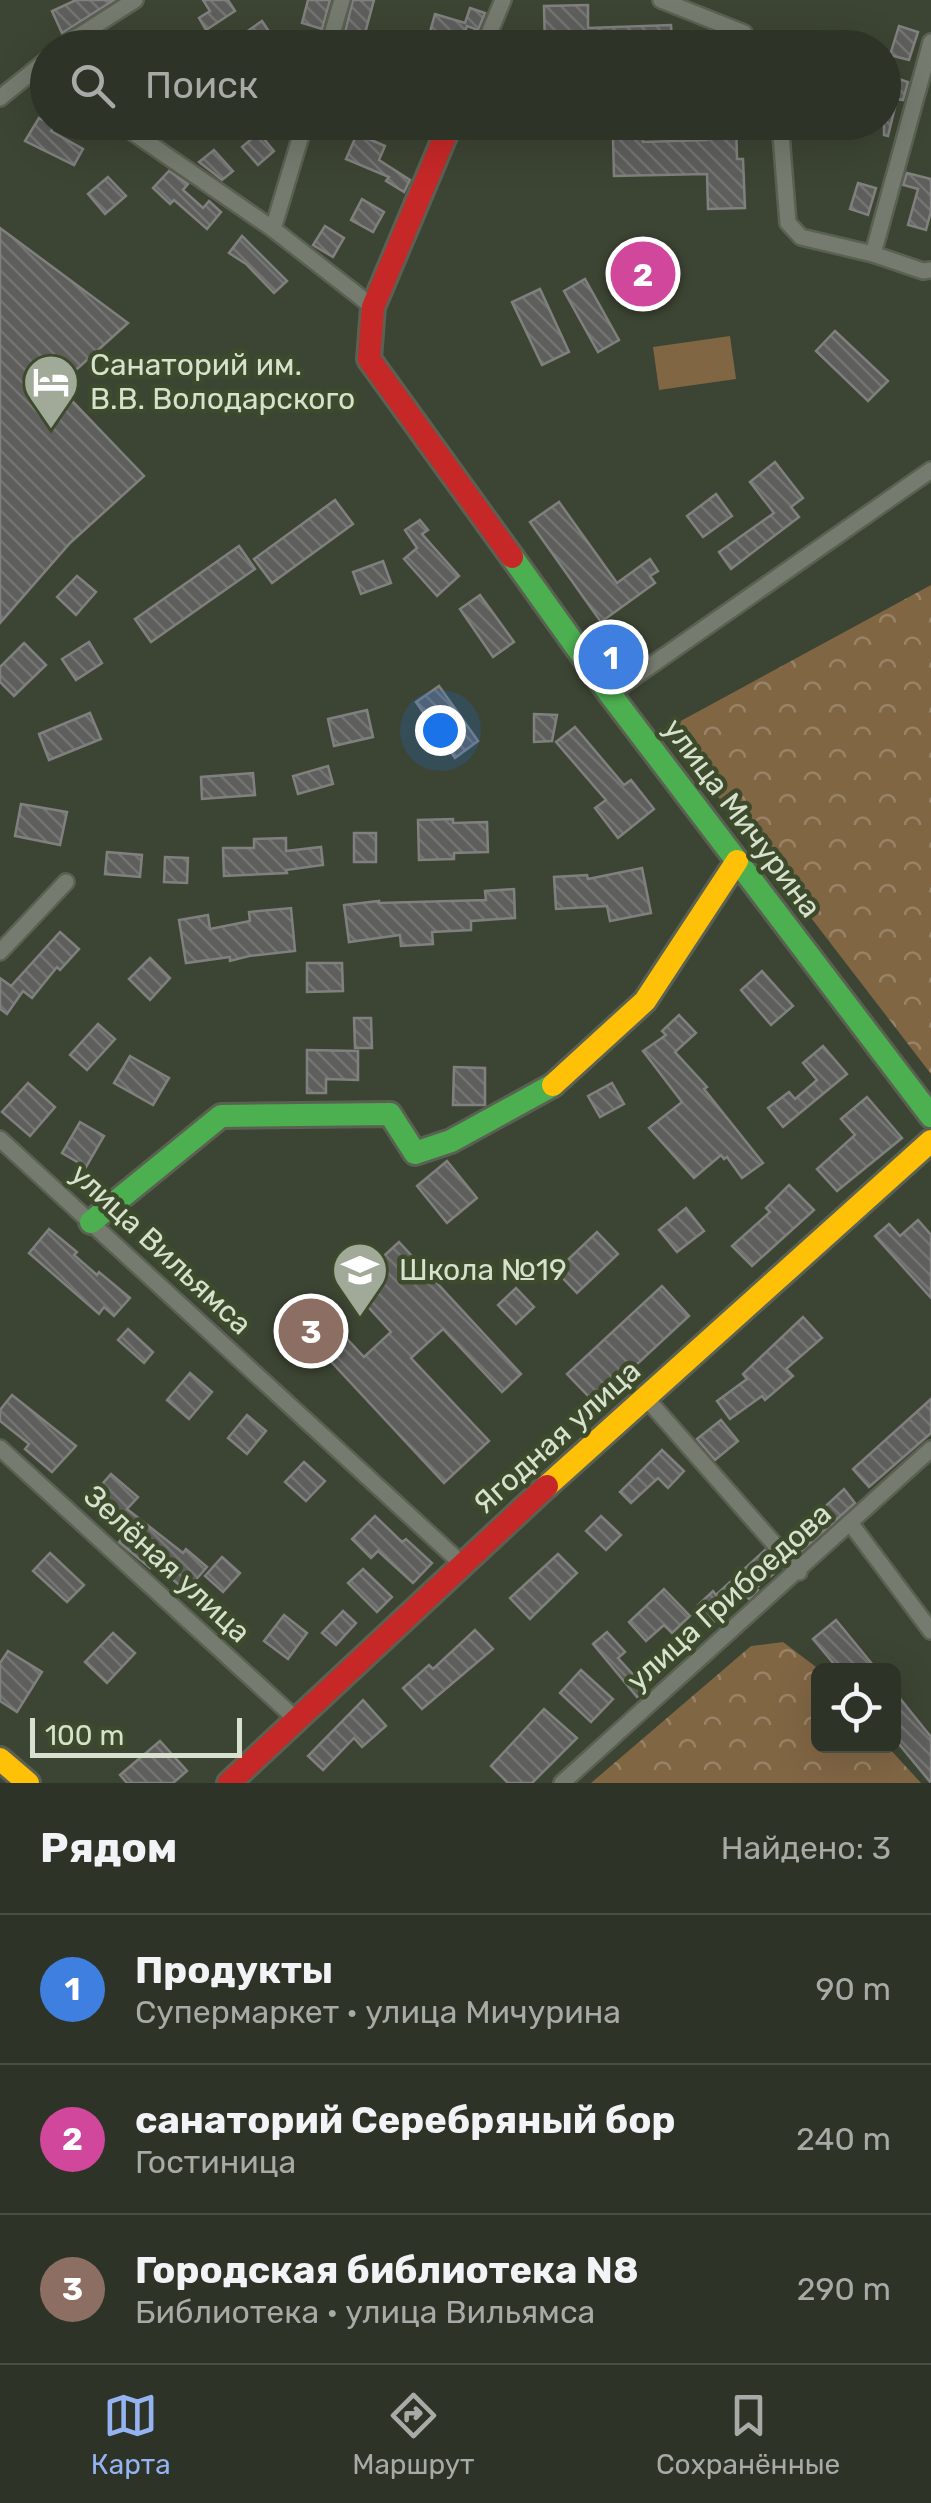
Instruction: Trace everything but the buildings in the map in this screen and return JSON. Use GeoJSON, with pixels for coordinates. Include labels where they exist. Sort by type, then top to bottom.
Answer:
{"type":"FeatureCollection","features":[{"type":"Feature","properties":{"kind":"street"},"geometry":{"type":"LineString","coordinates":[[88,30],[135,0]]}},
{"type":"Feature","properties":{"kind":"street"},"geometry":{"type":"LineString","coordinates":[[333,30],[342,0]]}},
{"type":"Feature","properties":{"kind":"street"},"geometry":{"type":"LineString","coordinates":[[491,30],[504,0]]}},
{"type":"Feature","properties":{"kind":"street"},"geometry":{"type":"LineString","coordinates":[[661,0],[734,30]]}},
{"type":"Feature","properties":{"kind":"street"},"geometry":{"type":"LineString","coordinates":[[873,254],[931,42]]}},
{"type":"Feature","properties":{"kind":"street"},"geometry":{"type":"LineString","coordinates":[[0,98],[30,77]]}},
{"type":"Feature","properties":{"kind":"street"},"geometry":{"type":"LineString","coordinates":[[144,140],[273,228],[373,307],[444,140]]}},
{"type":"Feature","properties":{"kind":"street"},"geometry":{"type":"LineString","coordinates":[[273,228],[300,140]]}},
{"type":"Feature","properties":{"kind":"street"},"geometry":{"type":"LineString","coordinates":[[781,140],[788,224],[801,237],[931,270]]}},
{"type":"Feature","properties":{"kind":"street","name":"улица Мичурина"},"geometry":{"type":"LineString","coordinates":[[373,307],[369,359],[610,694],[931,1116]]}},
{"type":"Feature","properties":{"kind":"street"},"geometry":{"type":"LineString","coordinates":[[610,694],[931,470]]}},
{"type":"Feature","properties":{"kind":"street"},"geometry":{"type":"LineString","coordinates":[[90,1222],[221,1116],[390,1114],[415,1153],[451,1140],[562,1080],[645,1001],[738,861]]}},
{"type":"Feature","properties":{"kind":"street"},"geometry":{"type":"LineString","coordinates":[[0,952],[66,882]]}},
{"type":"Feature","properties":{"kind":"street","name":"улица Вильямса"},"geometry":{"type":"LineString","coordinates":[[0,1139],[461,1563]]}},
{"type":"Feature","properties":{"kind":"street","name":"Ягодная улица"},"geometry":{"type":"LineString","coordinates":[[229,1783],[461,1563],[931,1141]]}},
{"type":"Feature","properties":{"kind":"street"},"geometry":{"type":"LineString","coordinates":[[646,1398],[799,1572]]}},
{"type":"Feature","properties":{"kind":"street","name":"Зелёная улица"},"geometry":{"type":"LineString","coordinates":[[0,1448],[296,1720]]}},
{"type":"Feature","properties":{"kind":"street","name":"улица Грибоедова"},"geometry":{"type":"LineString","coordinates":[[562,1783],[931,1450]]}},
{"type":"Feature","properties":{"kind":"street"},"geometry":{"type":"LineString","coordinates":[[850,1524],[931,1631]]}},
{"type":"Feature","properties":{"kind":"street"},"geometry":{"type":"LineString","coordinates":[[0,1759],[28,1783]]}},
{"type":"Feature","properties":{"kind":"green space"},"geometry":{"type":"Polygon","coordinates":[[[730,336],[736,379],[659,390],[653,347],[730,336]]]}},
{"type":"Feature","properties":{"kind":"green space"},"geometry":{"type":"Polygon","coordinates":[[[931,585],[931,1074],[666,729],[931,585]]]}},
{"type":"Feature","properties":{"kind":"green space"},"geometry":{"type":"Polygon","coordinates":[[[783,1642],[811,1663],[811,1753],[893,1753],[921,1783],[591,1783],[751,1646],[783,1642]]]}},
{"type":"Feature","properties":{"kind":"traffic: fast"},"geometry":{"type":"LineString","coordinates":[[512,557],[610,694],[931,1116]]}},
{"type":"Feature","properties":{"kind":"traffic: fast"},"geometry":{"type":"LineString","coordinates":[[91,1222],[221,1116],[390,1114],[415,1153],[451,1141],[553,1085]]}},
{"type":"Feature","properties":{"kind":"traffic: slow"},"geometry":{"type":"LineString","coordinates":[[553,1085],[645,1001],[737,861]]}},
{"type":"Feature","properties":{"kind":"traffic: slow"},"geometry":{"type":"LineString","coordinates":[[547,1486],[931,1141]]}},
{"type":"Feature","properties":{"kind":"traffic: slow"},"geometry":{"type":"LineString","coordinates":[[0,1759],[28,1783]]}},
{"type":"Feature","properties":{"kind":"traffic: jam"},"geometry":{"type":"LineString","coordinates":[[443,140],[373,307],[369,359],[512,557]]}},
{"type":"Feature","properties":{"kind":"traffic: jam"},"geometry":{"type":"LineString","coordinates":[[229,1783],[547,1486]]}},
{"type":"Feature","properties":{"kind":"place","name":"санаторий Серебряный бор"},"geometry":{"type":"Point","coordinates":[643,274]}},
{"type":"Feature","properties":{"kind":"place","name":"Санаторий им. В.В. Володарского"},"geometry":{"type":"Point","coordinates":[51,431]}},
{"type":"Feature","properties":{"kind":"place","name":"Продукты"},"geometry":{"type":"Point","coordinates":[611,657]}},
{"type":"Feature","properties":{"kind":"place","name":"Школа №19"},"geometry":{"type":"Point","coordinates":[360,1319]}},
{"type":"Feature","properties":{"kind":"place","name":"Городская библиотека N8"},"geometry":{"type":"Point","coordinates":[311,1331]}}]}
